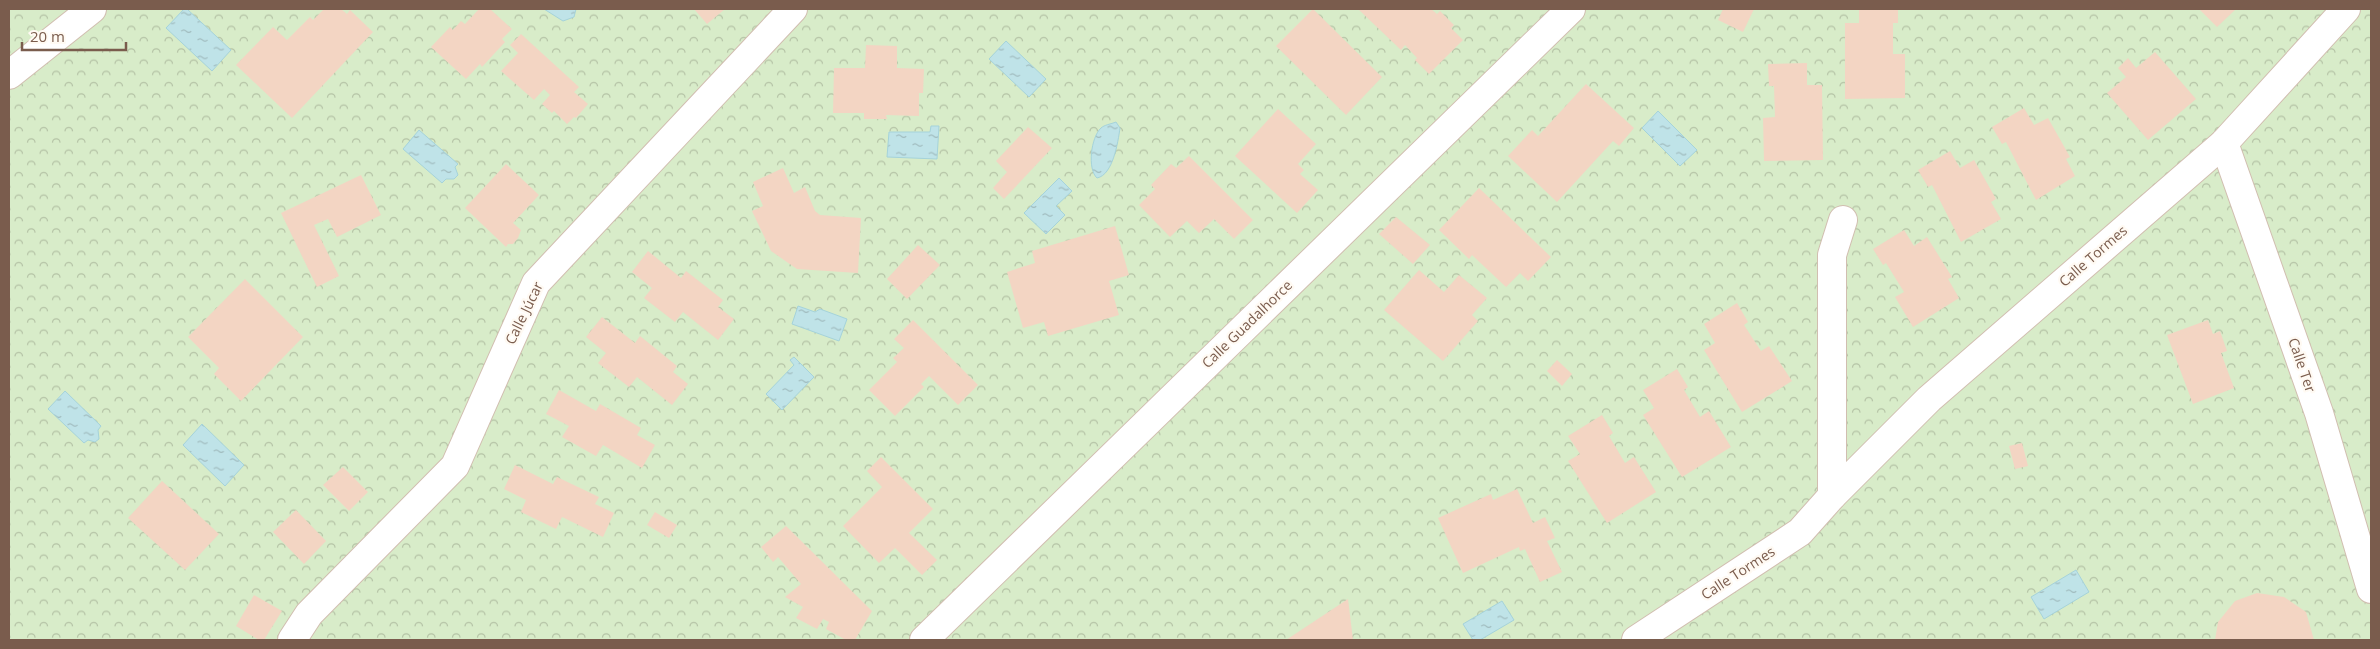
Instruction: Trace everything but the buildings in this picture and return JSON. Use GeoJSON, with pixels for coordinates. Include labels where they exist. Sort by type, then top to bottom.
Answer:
{"type":"FeatureCollection","features":[{"type":"Feature","properties":{"kind":"street"},"geometry":{"type":"LineString","coordinates":[[9,75],[92,9]]}},
{"type":"Feature","properties":{"kind":"street","name":"Calle Júcar"},"geometry":{"type":"LineString","coordinates":[[292,640],[308,614],[455,466],[536,283],[793,9]]}},
{"type":"Feature","properties":{"kind":"street","name":"Calle Guadalhorce"},"geometry":{"type":"LineString","coordinates":[[924,640],[1571,9]]}},
{"type":"Feature","properties":{"kind":"street","name":"Calle Tormes"},"geometry":{"type":"LineString","coordinates":[[1636,640],[1800,532],[1832,496],[1929,399],[2224,143],[2346,9]]}},
{"type":"Feature","properties":{"kind":"street","name":"Calle Ter"},"geometry":{"type":"LineString","coordinates":[[2224,143],[2319,413],[2371,589]]}},
{"type":"Feature","properties":{"kind":"street"},"geometry":{"type":"LineString","coordinates":[[1832,496],[1832,255],[1843,220]]}},
{"type":"Feature","properties":{"kind":"green space"},"geometry":{"type":"Polygon","coordinates":[[[9,9],[2371,9],[2371,640],[9,640],[9,9]]]}},
{"type":"Feature","properties":{"kind":"water"},"geometry":{"type":"Polygon","coordinates":[[[184,9],[187,9],[231,50],[212,71],[166,28],[184,9]]]}},
{"type":"Feature","properties":{"kind":"water"},"geometry":{"type":"Polygon","coordinates":[[[544,9],[576,9],[574,17],[563,21],[544,9]]]}},
{"type":"Feature","properties":{"kind":"water"},"geometry":{"type":"Polygon","coordinates":[[[1006,41],[1046,79],[1029,97],[989,59],[1006,41]]]}},
{"type":"Feature","properties":{"kind":"water"},"geometry":{"type":"Polygon","coordinates":[[[1658,111],[1697,150],[1680,166],[1642,128],[1658,111]]]}},
{"type":"Feature","properties":{"kind":"water"},"geometry":{"type":"Polygon","coordinates":[[[1116,122],[1120,128],[1114,157],[1107,171],[1097,178],[1091,161],[1095,138],[1102,127],[1116,122]]]}},
{"type":"Feature","properties":{"kind":"water"},"geometry":{"type":"Polygon","coordinates":[[[931,126],[939,126],[937,159],[887,157],[889,132],[930,132],[931,126]]]}},
{"type":"Feature","properties":{"kind":"water"},"geometry":{"type":"Polygon","coordinates":[[[419,130],[458,164],[455,167],[458,175],[454,179],[446,179],[442,183],[403,149],[419,130]]]}},
{"type":"Feature","properties":{"kind":"water"},"geometry":{"type":"Polygon","coordinates":[[[1059,178],[1072,191],[1056,206],[1065,215],[1046,234],[1024,213],[1059,178]]]}},
{"type":"Feature","properties":{"kind":"water"},"geometry":{"type":"Polygon","coordinates":[[[798,306],[815,312],[820,309],[847,319],[839,341],[792,324],[798,306]]]}},
{"type":"Feature","properties":{"kind":"water"},"geometry":{"type":"Polygon","coordinates":[[[794,357],[814,377],[782,410],[766,394],[794,365],[790,360],[794,357]]]}},
{"type":"Feature","properties":{"kind":"water"},"geometry":{"type":"Polygon","coordinates":[[[65,391],[101,426],[98,430],[99,439],[95,442],[88,440],[84,443],[48,409],[65,391]]]}},
{"type":"Feature","properties":{"kind":"water"},"geometry":{"type":"Polygon","coordinates":[[[202,424],[244,465],[225,486],[183,445],[202,424]]]}},
{"type":"Feature","properties":{"kind":"water"},"geometry":{"type":"Polygon","coordinates":[[[2076,570],[2089,592],[2044,619],[2031,597],[2076,570]]]}},
{"type":"Feature","properties":{"kind":"water"},"geometry":{"type":"Polygon","coordinates":[[[1502,601],[1514,620],[1480,640],[1473,640],[1463,624],[1502,601]]]}}]}
